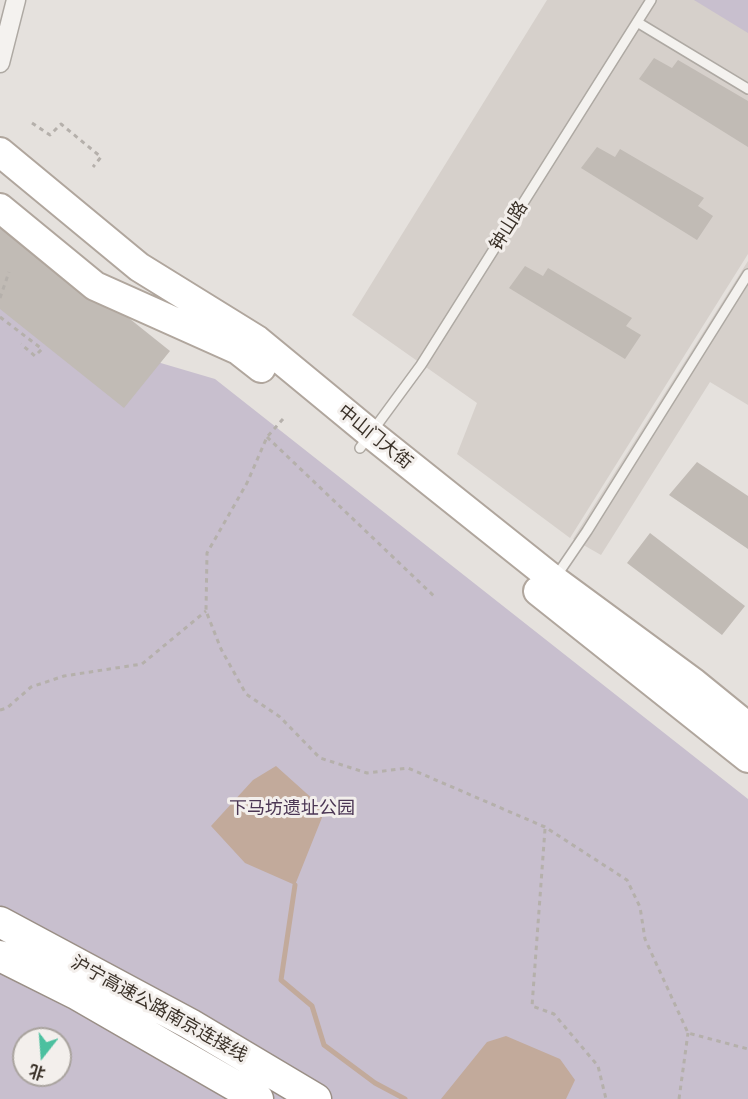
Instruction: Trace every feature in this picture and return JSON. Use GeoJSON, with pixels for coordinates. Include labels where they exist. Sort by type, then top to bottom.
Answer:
{"type":"FeatureCollection","features":[{"type":"Feature","properties":{"kind":"highway","name":"沪宁高速公路南京连接线"},"geometry":{"type":"LineString","coordinates":[[0,922],[190,1024],[316,1099]]}},
{"type":"Feature","properties":{"kind":"highway","name":"沪宁高速公路南京连接线"},"geometry":{"type":"LineString","coordinates":[[0,956],[76,994],[258,1099]]}},
{"type":"Feature","properties":{"kind":"main road","name":"中山门大街"},"geometry":{"type":"LineString","coordinates":[[0,153],[139,267],[257,340],[365,441],[748,758]]}},
{"type":"Feature","properties":{"kind":"main road","name":"中山门大街"},"geometry":{"type":"LineString","coordinates":[[0,208],[95,286],[238,350],[694,682],[748,727]]}},
{"type":"Feature","properties":{"kind":"street"},"geometry":{"type":"LineString","coordinates":[[0,63],[16,0]]}},
{"type":"Feature","properties":{"kind":"lane","name":"钟山路"},"geometry":{"type":"LineString","coordinates":[[365,441],[422,365],[651,0]]}},
{"type":"Feature","properties":{"kind":"lane"},"geometry":{"type":"LineString","coordinates":[[638,22],[748,89]]}},
{"type":"Feature","properties":{"kind":"lane"},"geometry":{"type":"LineString","coordinates":[[554,580],[748,274]]}},
{"type":"Feature","properties":{"kind":"path"},"geometry":{"type":"LineString","coordinates":[[32,123],[50,135],[61,124],[101,157],[93,167]]}},
{"type":"Feature","properties":{"kind":"path"},"geometry":{"type":"LineString","coordinates":[[0,298],[9,272]]}},
{"type":"Feature","properties":{"kind":"path"},"geometry":{"type":"LineString","coordinates":[[0,317],[42,349],[35,356],[21,344]]}},
{"type":"Feature","properties":{"kind":"path"},"geometry":{"type":"LineString","coordinates":[[283,418],[267,437],[247,483],[207,553],[206,611],[221,649],[246,694],[280,717],[320,758],[367,773],[408,768],[545,827],[627,880],[639,907],[645,939],[688,1033],[679,1099]]}},
{"type":"Feature","properties":{"kind":"path"},"geometry":{"type":"LineString","coordinates":[[267,437],[436,598]]}},
{"type":"Feature","properties":{"kind":"path"},"geometry":{"type":"LineString","coordinates":[[0,710],[8,708],[31,687],[64,676],[142,664],[206,611]]}},
{"type":"Feature","properties":{"kind":"path"},"geometry":{"type":"LineString","coordinates":[[545,827],[532,1006],[554,1014],[598,1066],[606,1099]]}},
{"type":"Feature","properties":{"kind":"path"},"geometry":{"type":"LineString","coordinates":[[688,1033],[748,1049]]}},
{"type":"Feature","properties":{"kind":"shaded area"},"geometry":{"type":"Polygon","coordinates":[[[547,0],[748,0],[748,254],[570,538],[457,454],[477,403],[352,315],[547,0]]]}},
{"type":"Feature","properties":{"kind":"shaded area"},"geometry":{"type":"Polygon","coordinates":[[[748,261],[748,405],[710,382],[601,555],[573,539],[748,261]]]}},
{"type":"Feature","properties":{"kind":"shaded area"},"geometry":{"type":"Polygon","coordinates":[[[276,766],[325,810],[295,885],[245,863],[211,826],[253,780],[276,766]]]}},
{"type":"Feature","properties":{"kind":"shaded area"},"geometry":{"type":"Polygon","coordinates":[[[506,1036],[560,1059],[575,1080],[566,1099],[441,1099],[487,1042],[506,1036]]]}},
{"type":"Feature","properties":{"kind":"green space"},"geometry":{"type":"Polygon","coordinates":[[[694,0],[748,0],[748,33],[694,0]]]}},
{"type":"Feature","properties":{"kind":"green space","name":"下马坊遗址公园"},"geometry":{"type":"Polygon","coordinates":[[[0,280],[86,341],[215,379],[748,799],[748,1099],[0,1099],[0,280]]]}},
{"type":"Feature","properties":{"kind":"building"},"geometry":{"type":"Polygon","coordinates":[[[654,58],[672,68],[678,60],[748,101],[748,147],[639,79],[654,58]]]}},
{"type":"Feature","properties":{"kind":"building"},"geometry":{"type":"Polygon","coordinates":[[[597,147],[615,157],[620,149],[704,198],[698,206],[713,216],[697,240],[581,168],[597,147]]]}},
{"type":"Feature","properties":{"kind":"building"},"geometry":{"type":"Polygon","coordinates":[[[0,215],[170,351],[124,408],[0,309],[0,215]]]}},
{"type":"Feature","properties":{"kind":"building"},"geometry":{"type":"Polygon","coordinates":[[[525,266],[543,276],[548,268],[632,318],[626,326],[641,335],[625,359],[509,288],[525,266]]]}},
{"type":"Feature","properties":{"kind":"building"},"geometry":{"type":"Polygon","coordinates":[[[697,462],[748,496],[748,549],[669,495],[697,462]]]}},
{"type":"Feature","properties":{"kind":"building"},"geometry":{"type":"Polygon","coordinates":[[[650,533],[745,606],[722,635],[627,563],[650,533]]]}},
{"type":"Feature","properties":{"kind":"waterway"},"geometry":{"type":"LineString","coordinates":[[295,885],[281,980],[312,1006],[324,1045],[375,1083],[405,1099]]}}]}
